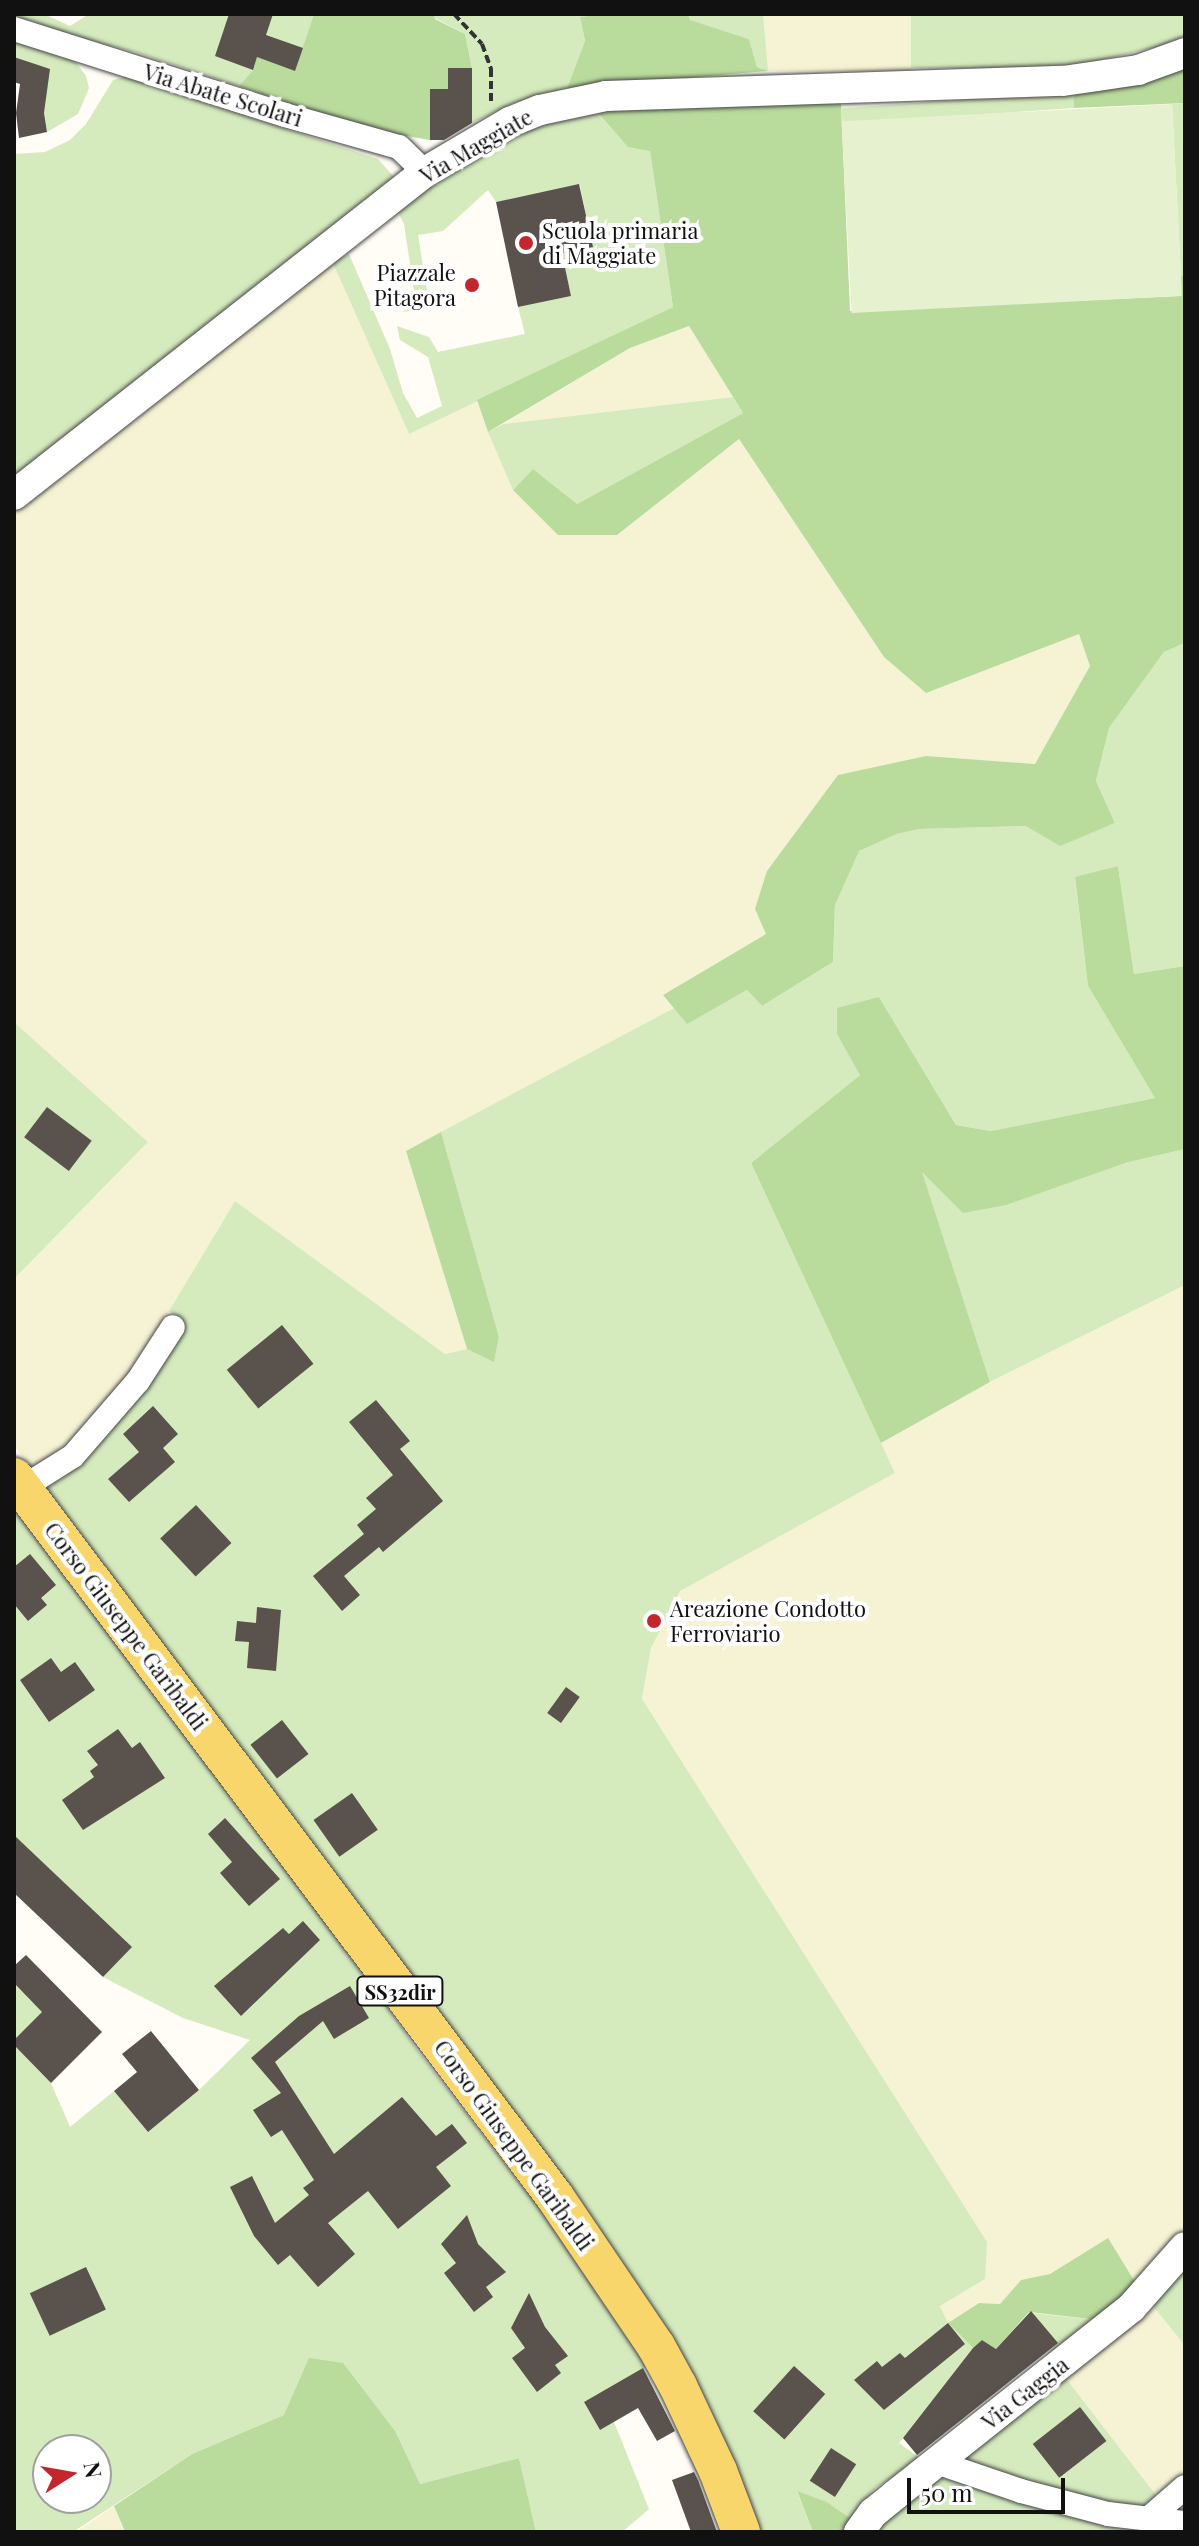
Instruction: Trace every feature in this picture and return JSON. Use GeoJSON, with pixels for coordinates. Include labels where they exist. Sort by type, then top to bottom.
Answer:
{"type":"FeatureCollection","features":[{"type":"Feature","properties":{"kind":"main road","name":"Corso Giuseppe Garibaldi"},"geometry":{"type":"LineString","coordinates":[[18,1482],[555,2197],[663,2359],[692,2411],[741,2532]]}},
{"type":"Feature","properties":{"kind":"street","name":"Via Abate Scolari"},"geometry":{"type":"LineString","coordinates":[[14,29],[285,115],[399,147],[425,172]]}},
{"type":"Feature","properties":{"kind":"street","name":"Via Maggiate"},"geometry":{"type":"LineString","coordinates":[[14,495],[425,172],[487,135],[540,110],[606,96],[1063,81],[1138,70],[1185,53]]}},
{"type":"Feature","properties":{"kind":"street"},"geometry":{"type":"LineString","coordinates":[[18,1482],[73,1456],[138,1381],[173,1327]]}},
{"type":"Feature","properties":{"kind":"street","name":"Via Gaggia"},"geometry":{"type":"LineString","coordinates":[[859,2532],[873,2513],[1131,2308],[1185,2247]]}},
{"type":"Feature","properties":{"kind":"street"},"geometry":{"type":"LineString","coordinates":[[936,2462],[1035,2495],[1108,2514],[1185,2523]]}},
{"type":"Feature","properties":{"kind":"street"},"geometry":{"type":"LineString","coordinates":[[1148,2519],[1185,2487]]}},
{"type":"Feature","properties":{"kind":"path"},"geometry":{"type":"LineString","coordinates":[[454,14],[482,44],[491,69],[487,135]]}},
{"type":"Feature","properties":{"kind":"shaded area"},"geometry":{"type":"Polygon","coordinates":[[[763,14],[911,14],[911,71],[763,71],[763,14]]]}},
{"type":"Feature","properties":{"kind":"shaded area"},"geometry":{"type":"Polygon","coordinates":[[[332,261],[409,434],[477,400],[488,432],[617,535],[739,439],[884,657],[1079,634],[1091,666],[1035,764],[926,756],[766,934],[663,995],[674,1008],[406,1151],[467,1349],[445,1354],[235,1201],[159,1328],[135,1375],[68,1453],[35,1471],[14,1446],[14,1279],[148,1142],[14,1022],[14,510],[332,261]]]}},
{"type":"Feature","properties":{"kind":"shaded area"},"geometry":{"type":"Polygon","coordinates":[[[689,326],[733,397],[503,424],[630,348],[689,326]]]}},
{"type":"Feature","properties":{"kind":"shaded area"},"geometry":{"type":"Polygon","coordinates":[[[1185,1285],[1185,2236],[1140,2290],[1108,2239],[1050,2274],[1021,2280],[1000,2304],[979,2303],[948,2323],[940,2306],[985,2279],[642,1699],[651,1648],[679,1591],[895,1473],[881,1443],[990,1382],[1185,1285]]]}},
{"type":"Feature","properties":{"kind":"shaded area"},"geometry":{"type":"Polygon","coordinates":[[[1153,2306],[1185,2346],[1185,2477],[1159,2499],[1065,2377],[1153,2306]]]}},
{"type":"Feature","properties":{"kind":"shaded area"},"geometry":{"type":"Polygon","coordinates":[[[114,2506],[124,2532],[73,2532],[102,2514],[112,2514],[114,2506]]]}},
{"type":"Feature","properties":{"kind":"green space"},"geometry":{"type":"Polygon","coordinates":[[[14,14],[44,14],[70,26],[89,14],[314,14],[295,71],[253,70],[239,86],[138,53],[39,27],[14,18],[14,14]]]}},
{"type":"Feature","properties":{"kind":"green space"},"geometry":{"type":"Polygon","coordinates":[[[314,14],[434,14],[435,19],[465,34],[472,68],[448,68],[448,89],[430,89],[430,140],[359,128],[239,86],[253,70],[257,57],[295,70],[314,14]]]}},
{"type":"Feature","properties":{"kind":"green space"},"geometry":{"type":"Polygon","coordinates":[[[434,14],[604,14],[580,17],[585,41],[567,88],[516,102],[472,123],[472,68],[465,34],[435,18],[434,14]]]}},
{"type":"Feature","properties":{"kind":"green space"},"geometry":{"type":"Polygon","coordinates":[[[688,14],[763,14],[768,71],[757,67],[749,39],[689,20],[688,14]]]}},
{"type":"Feature","properties":{"kind":"green space"},"geometry":{"type":"Polygon","coordinates":[[[688,14],[690,20],[749,39],[757,67],[768,71],[567,88],[585,41],[580,17],[688,14]]]}},
{"type":"Feature","properties":{"kind":"green space"},"geometry":{"type":"Polygon","coordinates":[[[911,14],[1185,14],[1185,36],[1165,45],[1066,68],[911,68],[911,14]]]}},
{"type":"Feature","properties":{"kind":"green space"},"geometry":{"type":"Polygon","coordinates":[[[14,35],[75,61],[86,76],[89,88],[78,114],[47,132],[44,113],[49,70],[14,57],[14,35]]]}},
{"type":"Feature","properties":{"kind":"green space"},"geometry":{"type":"Polygon","coordinates":[[[1185,66],[1185,103],[1074,108],[1073,92],[1185,66]]]}},
{"type":"Feature","properties":{"kind":"green space"},"geometry":{"type":"Polygon","coordinates":[[[126,77],[378,159],[394,177],[14,482],[14,154],[45,152],[70,140],[86,124],[113,80],[126,77]]]}},
{"type":"Feature","properties":{"kind":"green space"},"geometry":{"type":"Polygon","coordinates":[[[1073,92],[1074,108],[843,124],[842,108],[1073,92]]]}},
{"type":"Feature","properties":{"kind":"green space"},"geometry":{"type":"Polygon","coordinates":[[[841,103],[850,311],[1181,296],[1181,277],[1185,273],[1185,643],[1164,652],[1109,728],[1096,781],[1115,823],[1060,846],[1026,826],[919,829],[897,834],[859,851],[835,905],[833,962],[762,1006],[747,990],[687,1024],[663,995],[766,934],[755,909],[767,871],[838,775],[926,756],[1035,764],[1090,666],[1079,634],[926,693],[884,657],[739,439],[617,535],[558,535],[513,490],[533,469],[577,504],[743,413],[689,326],[630,348],[488,432],[477,400],[673,307],[650,151],[628,147],[596,110],[841,103]]]}},
{"type":"Feature","properties":{"kind":"green space"},"geometry":{"type":"Polygon","coordinates":[[[1185,103],[1185,273],[1181,277],[1172,104],[1185,103]]]}},
{"type":"Feature","properties":{"kind":"green space"},"geometry":{"type":"Polygon","coordinates":[[[1172,104],[1182,296],[852,313],[841,121],[1172,104]]]}},
{"type":"Feature","properties":{"kind":"green space"},"geometry":{"type":"Polygon","coordinates":[[[596,110],[650,151],[673,307],[409,434],[332,261],[349,254],[390,349],[403,393],[417,418],[442,406],[428,357],[400,340],[397,326],[429,337],[438,352],[525,334],[518,307],[571,296],[562,253],[592,246],[580,185],[496,202],[488,190],[443,231],[418,235],[428,297],[419,309],[403,312],[415,297],[404,224],[398,212],[453,167],[512,130],[596,110]]]}},
{"type":"Feature","properties":{"kind":"green space"},"geometry":{"type":"Polygon","coordinates":[[[733,397],[743,413],[577,504],[533,469],[513,490],[488,432],[503,424],[733,397]]]}},
{"type":"Feature","properties":{"kind":"green space"},"geometry":{"type":"Polygon","coordinates":[[[1185,643],[1185,966],[1134,974],[1118,866],[1075,878],[1088,986],[1155,1098],[991,1131],[956,1125],[879,997],[837,1034],[861,1074],[751,1163],[895,1473],[680,1591],[651,1648],[642,1699],[987,2242],[985,2279],[940,2306],[948,2323],[973,2348],[899,2443],[921,2459],[875,2488],[850,2518],[827,2502],[797,2492],[813,2532],[760,2532],[712,2415],[39,1485],[77,1463],[114,1427],[171,1347],[184,1323],[169,1311],[235,1201],[445,1354],[467,1349],[494,1361],[499,1337],[441,1132],[674,1008],[687,1023],[747,990],[762,1006],[833,962],[835,905],[858,851],[897,834],[919,829],[1027,826],[1060,845],[1115,823],[1096,781],[1109,728],[1164,652],[1185,643]]]}},
{"type":"Feature","properties":{"kind":"green space"},"geometry":{"type":"Polygon","coordinates":[[[1118,866],[1134,974],[1185,966],[1185,1149],[1125,1163],[1006,1205],[963,1213],[922,1172],[990,1382],[881,1443],[751,1163],[860,1075],[837,1034],[837,1008],[879,997],[956,1125],[991,1131],[1155,1098],[1088,986],[1075,877],[1118,866]]]}},
{"type":"Feature","properties":{"kind":"green space"},"geometry":{"type":"Polygon","coordinates":[[[14,1022],[148,1142],[14,1279],[14,1022]]]}},
{"type":"Feature","properties":{"kind":"green space"},"geometry":{"type":"Polygon","coordinates":[[[441,1132],[499,1337],[494,1362],[467,1349],[406,1151],[441,1132]]]}},
{"type":"Feature","properties":{"kind":"green space"},"geometry":{"type":"Polygon","coordinates":[[[1185,1149],[1185,1285],[990,1382],[921,1170],[1125,1163],[1185,1149]]]}},
{"type":"Feature","properties":{"kind":"green space"},"geometry":{"type":"Polygon","coordinates":[[[14,1496],[204,1747],[418,2051],[517,2180],[590,2267],[649,2365],[584,2402],[600,2430],[614,2422],[649,2509],[622,2532],[536,2532],[519,2458],[420,2484],[394,2431],[284,2415],[192,2454],[112,2506],[112,2434],[32,2434],[32,2514],[100,2514],[73,2532],[14,2532],[14,2045],[51,2083],[70,2127],[114,2091],[148,2132],[199,2090],[250,2040],[183,2018],[103,1977],[131,1947],[14,1835],[14,1496]]]}},
{"type":"Feature","properties":{"kind":"green space"},"geometry":{"type":"Polygon","coordinates":[[[14,1983],[43,2012],[14,2040],[14,1983]]]}},
{"type":"Feature","properties":{"kind":"green space"},"geometry":{"type":"Polygon","coordinates":[[[1108,2238],[1140,2290],[1099,2320],[1029,2312],[996,2349],[982,2340],[973,2348],[948,2323],[979,2303],[1000,2304],[1021,2280],[1050,2274],[1108,2238]]]}},
{"type":"Feature","properties":{"kind":"green space"},"geometry":{"type":"Polygon","coordinates":[[[1185,2265],[1185,2346],[1153,2306],[1185,2265]]]}},
{"type":"Feature","properties":{"kind":"green space"},"geometry":{"type":"Polygon","coordinates":[[[1032,2313],[1099,2320],[1016,2390],[1057,2343],[1032,2313]]]}},
{"type":"Feature","properties":{"kind":"green space"},"geometry":{"type":"Polygon","coordinates":[[[309,2358],[343,2363],[395,2431],[420,2484],[519,2458],[536,2532],[125,2532],[114,2506],[192,2454],[284,2415],[309,2358]]]}},
{"type":"Feature","properties":{"kind":"green space"},"geometry":{"type":"Polygon","coordinates":[[[1065,2377],[1159,2499],[1153,2505],[1127,2508],[1068,2495],[965,2461],[966,2452],[1065,2377]]]}},
{"type":"Feature","properties":{"kind":"green space"},"geometry":{"type":"Polygon","coordinates":[[[936,2476],[1009,2495],[1185,2532],[869,2532],[936,2476]]]}},
{"type":"Feature","properties":{"kind":"green space"},"geometry":{"type":"Polygon","coordinates":[[[797,2491],[827,2502],[850,2518],[844,2532],[813,2532],[797,2491]]]}},
{"type":"Feature","properties":{"kind":"building"},"geometry":{"type":"Polygon","coordinates":[[[229,14],[273,14],[266,35],[303,48],[295,71],[257,57],[253,70],[215,56],[229,14]]]}},
{"type":"Feature","properties":{"kind":"building"},"geometry":{"type":"Polygon","coordinates":[[[14,57],[50,69],[44,113],[47,132],[19,138],[16,113],[20,84],[14,82],[14,57]]]}},
{"type":"Feature","properties":{"kind":"building"},"geometry":{"type":"Polygon","coordinates":[[[448,68],[472,68],[472,123],[444,140],[430,140],[430,89],[448,89],[448,68]]]}},
{"type":"Feature","properties":{"kind":"building"},"geometry":{"type":"Polygon","coordinates":[[[579,184],[593,247],[562,253],[571,296],[518,307],[496,202],[579,184]]]}},
{"type":"Feature","properties":{"kind":"building"},"geometry":{"type":"Polygon","coordinates":[[[47,1107],[92,1141],[69,1171],[24,1137],[47,1107]]]}},
{"type":"Feature","properties":{"kind":"building"},"geometry":{"type":"Polygon","coordinates":[[[282,1325],[313,1364],[258,1409],[227,1370],[282,1325]]]}},
{"type":"Feature","properties":{"kind":"building"},"geometry":{"type":"Polygon","coordinates":[[[376,1400],[410,1441],[400,1449],[443,1501],[383,1552],[379,1547],[344,1576],[360,1595],[342,1611],[313,1576],[364,1534],[357,1525],[376,1509],[366,1498],[393,1475],[349,1422],[376,1400]]]}},
{"type":"Feature","properties":{"kind":"building"},"geometry":{"type":"Polygon","coordinates":[[[153,1406],[178,1434],[163,1448],[175,1462],[129,1502],[108,1479],[139,1452],[123,1434],[153,1406]]]}},
{"type":"Feature","properties":{"kind":"building"},"geometry":{"type":"Polygon","coordinates":[[[196,1505],[231,1543],[196,1576],[160,1538],[196,1505]]]}},
{"type":"Feature","properties":{"kind":"building"},"geometry":{"type":"Polygon","coordinates":[[[30,1554],[56,1585],[41,1598],[47,1605],[28,1621],[14,1604],[14,1567],[30,1554]]]}},
{"type":"Feature","properties":{"kind":"building"},"geometry":{"type":"Polygon","coordinates":[[[257,1607],[281,1610],[276,1671],[247,1668],[249,1642],[235,1641],[237,1621],[256,1623],[257,1607]]]}},
{"type":"Feature","properties":{"kind":"building"},"geometry":{"type":"Polygon","coordinates":[[[51,1658],[61,1672],[75,1662],[95,1690],[49,1722],[20,1680],[51,1658]]]}},
{"type":"Feature","properties":{"kind":"building"},"geometry":{"type":"Polygon","coordinates":[[[566,1687],[580,1697],[561,1723],[547,1713],[566,1687]]]}},
{"type":"Feature","properties":{"kind":"building"},"geometry":{"type":"Polygon","coordinates":[[[282,1720],[308,1754],[277,1779],[250,1745],[282,1720]]]}},
{"type":"Feature","properties":{"kind":"building"},"geometry":{"type":"Polygon","coordinates":[[[118,1729],[132,1748],[140,1742],[165,1778],[83,1830],[62,1800],[94,1777],[90,1771],[98,1765],[87,1751],[118,1729]]]}},
{"type":"Feature","properties":{"kind":"building"},"geometry":{"type":"Polygon","coordinates":[[[352,1793],[378,1830],[339,1857],[313,1820],[352,1793]]]}},
{"type":"Feature","properties":{"kind":"building"},"geometry":{"type":"Polygon","coordinates":[[[225,1818],[280,1879],[249,1906],[220,1873],[232,1862],[208,1834],[225,1818]]]}},
{"type":"Feature","properties":{"kind":"building"},"geometry":{"type":"Polygon","coordinates":[[[14,1835],[132,1947],[103,1977],[14,1893],[14,1835]]]}},
{"type":"Feature","properties":{"kind":"building"},"geometry":{"type":"Polygon","coordinates":[[[303,1921],[320,1940],[241,2016],[214,1986],[283,1928],[289,1934],[303,1921]]]}},
{"type":"Feature","properties":{"kind":"building"},"geometry":{"type":"Polygon","coordinates":[[[26,1955],[102,2032],[51,2083],[14,2045],[14,2040],[42,2012],[14,1983],[14,1966],[26,1955]]]}},
{"type":"Feature","properties":{"kind":"building"},"geometry":{"type":"Polygon","coordinates":[[[350,1986],[369,2018],[334,2039],[323,2021],[275,2062],[334,2154],[402,2097],[436,2136],[452,2124],[467,2143],[436,2167],[451,2186],[398,2229],[368,2191],[328,2223],[355,2254],[318,2287],[290,2255],[278,2265],[254,2236],[230,2187],[252,2176],[275,2223],[309,2195],[303,2188],[314,2180],[282,2130],[271,2137],[253,2110],[281,2093],[251,2058],[299,2016],[350,1986]]]}},
{"type":"Feature","properties":{"kind":"building"},"geometry":{"type":"Polygon","coordinates":[[[151,2031],[199,2090],[148,2132],[114,2091],[137,2072],[122,2054],[151,2031]]]}},
{"type":"Feature","properties":{"kind":"building"},"geometry":{"type":"Polygon","coordinates":[[[467,2215],[478,2244],[506,2272],[486,2287],[493,2297],[474,2312],[444,2273],[456,2263],[441,2244],[467,2215]]]}},
{"type":"Feature","properties":{"kind":"building"},"geometry":{"type":"Polygon","coordinates":[[[86,2267],[106,2310],[50,2336],[30,2293],[86,2267]]]}},
{"type":"Feature","properties":{"kind":"building"},"geometry":{"type":"Polygon","coordinates":[[[529,2293],[545,2327],[568,2356],[555,2365],[561,2373],[537,2392],[512,2358],[525,2348],[511,2328],[529,2293]]]}},
{"type":"Feature","properties":{"kind":"building"},"geometry":{"type":"Polygon","coordinates":[[[1031,2311],[1058,2343],[917,2455],[903,2438],[973,2348],[982,2340],[996,2349],[1031,2311]]]}},
{"type":"Feature","properties":{"kind":"building"},"geometry":{"type":"Polygon","coordinates":[[[948,2323],[965,2344],[884,2410],[854,2380],[877,2361],[882,2367],[900,2353],[905,2358],[948,2323]]]}},
{"type":"Feature","properties":{"kind":"building"},"geometry":{"type":"Polygon","coordinates":[[[794,2366],[825,2394],[784,2439],[753,2411],[794,2366]]]}},
{"type":"Feature","properties":{"kind":"building"},"geometry":{"type":"Polygon","coordinates":[[[643,2368],[675,2431],[657,2441],[638,2408],[600,2430],[584,2402],[643,2368]]]}},
{"type":"Feature","properties":{"kind":"building"},"geometry":{"type":"Polygon","coordinates":[[[1080,2407],[1106,2441],[1059,2478],[1033,2444],[1080,2407]]]}},
{"type":"Feature","properties":{"kind":"building"},"geometry":{"type":"Polygon","coordinates":[[[831,2448],[856,2464],[835,2497],[810,2481],[831,2448]]]}},
{"type":"Feature","properties":{"kind":"building"},"geometry":{"type":"Polygon","coordinates":[[[694,2472],[717,2532],[691,2532],[672,2480],[694,2472]]]}},
{"type":"Feature","properties":{"kind":"place","name":"Scuola primaria di Maggiate"},"geometry":{"type":"Point","coordinates":[526,243]}},
{"type":"Feature","properties":{"kind":"place","name":"Piazzale Pitagora"},"geometry":{"type":"Point","coordinates":[472,285]}},
{"type":"Feature","properties":{"kind":"place","name":"Areazione Condotto Ferroviario"},"geometry":{"type":"Point","coordinates":[654,1621]}}]}
